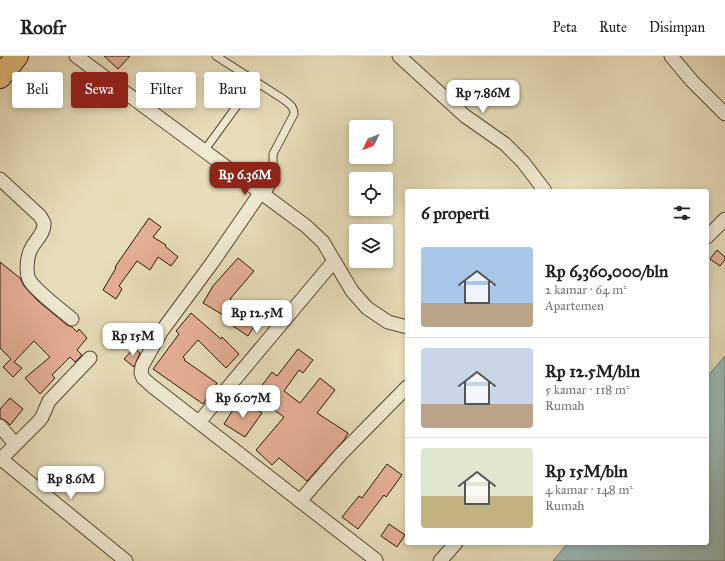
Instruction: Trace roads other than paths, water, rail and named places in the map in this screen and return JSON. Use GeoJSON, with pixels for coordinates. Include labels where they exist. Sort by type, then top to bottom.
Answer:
{"type":"FeatureCollection","features":[{"type":"Feature","properties":{"kind":"highway"},"geometry":{"type":"LineString","coordinates":[[0,77],[17,56]]}},
{"type":"Feature","properties":{"kind":"street"},"geometry":{"type":"LineString","coordinates":[[76,56],[306,226],[323,242],[352,291],[367,308],[388,322],[405,327]]}},
{"type":"Feature","properties":{"kind":"street"},"geometry":{"type":"LineString","coordinates":[[399,56],[465,116],[505,144],[523,162],[543,189]]}},
{"type":"Feature","properties":{"kind":"street"},"geometry":{"type":"LineString","coordinates":[[671,56],[692,81],[725,114]]}},
{"type":"Feature","properties":{"kind":"street"},"geometry":{"type":"LineString","coordinates":[[0,179],[40,216],[44,223],[44,228],[28,256],[29,279],[36,288],[72,319]]}},
{"type":"Feature","properties":{"kind":"street"},"geometry":{"type":"LineString","coordinates":[[264,194],[161,332],[142,366],[141,373],[143,378],[377,561]]}},
{"type":"Feature","properties":{"kind":"street"},"geometry":{"type":"LineString","coordinates":[[709,235],[725,219]]}},
{"type":"Feature","properties":{"kind":"street"},"geometry":{"type":"LineString","coordinates":[[199,422],[334,261]]}},
{"type":"Feature","properties":{"kind":"street"},"geometry":{"type":"LineString","coordinates":[[90,358],[49,401],[39,421],[0,459],[126,561]]}},
{"type":"Feature","properties":{"kind":"street"},"geometry":{"type":"LineString","coordinates":[[300,500],[340,455],[405,389]]}},
{"type":"Feature","properties":{"kind":"street"},"geometry":{"type":"LineString","coordinates":[[0,426],[15,444]]}},
{"type":"Feature","properties":{"kind":"street"},"geometry":{"type":"LineString","coordinates":[[440,561],[454,545]]}},
{"type":"Feature","properties":{"kind":"lane"},"geometry":{"type":"LineString","coordinates":[[216,56],[241,72]]}},
{"type":"Feature","properties":{"kind":"lane"},"geometry":{"type":"LineString","coordinates":[[260,84],[292,105],[294,110],[294,114],[273,154],[273,176],[271,186],[264,194]]}},
{"type":"Feature","properties":{"kind":"lane"},"geometry":{"type":"LineString","coordinates":[[204,151],[235,108]]}},
{"type":"Feature","properties":{"kind":"water"},"geometry":{"type":"Polygon","coordinates":[[[725,356],[725,561],[553,561],[566,545],[709,545],[709,375],[725,356]]]}}]}
